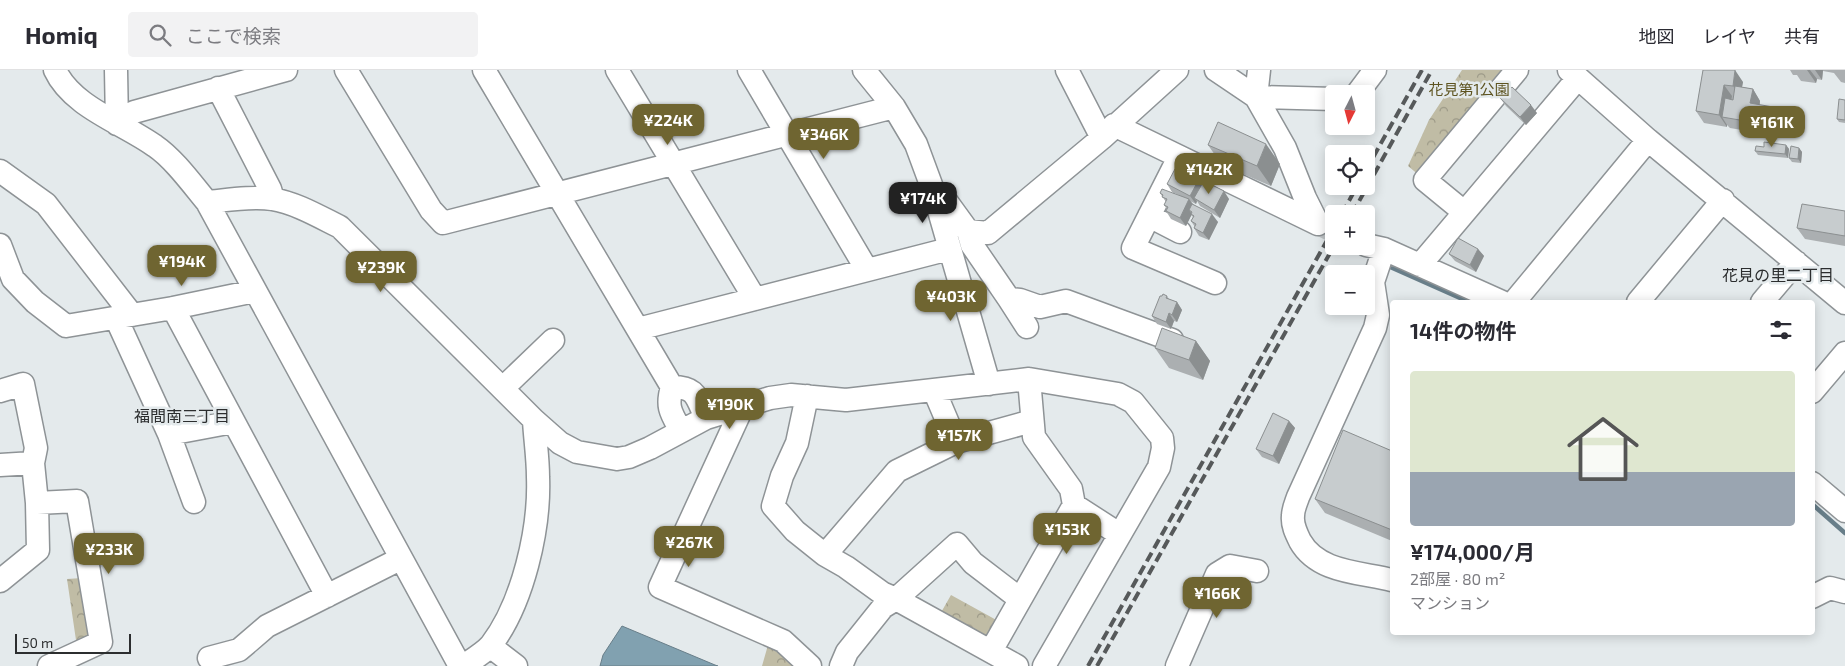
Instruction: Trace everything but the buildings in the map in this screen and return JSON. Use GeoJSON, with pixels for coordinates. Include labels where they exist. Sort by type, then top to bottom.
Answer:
{"type":"FeatureCollection","features":[{"type":"Feature","properties":{"kind":"street"},"geometry":{"type":"LineString","coordinates":[[55,70],[58,77],[83,103],[156,146],[207,202],[460,666]]}},
{"type":"Feature","properties":{"kind":"street"},"geometry":{"type":"LineString","coordinates":[[116,70],[118,124]]}},
{"type":"Feature","properties":{"kind":"street"},"geometry":{"type":"LineString","coordinates":[[346,70],[431,210],[442,223],[894,107]]}},
{"type":"Feature","properties":{"kind":"street"},"geometry":{"type":"LineString","coordinates":[[484,70],[672,387],[668,400],[669,408],[681,431]]}},
{"type":"Feature","properties":{"kind":"street"},"geometry":{"type":"LineString","coordinates":[[617,70],[755,299]]}},
{"type":"Feature","properties":{"kind":"street"},"geometry":{"type":"LineString","coordinates":[[748,70],[868,270]]}},
{"type":"Feature","properties":{"kind":"street"},"geometry":{"type":"LineString","coordinates":[[864,70],[894,107],[916,144],[933,190],[989,384]]}},
{"type":"Feature","properties":{"kind":"street"},"geometry":{"type":"LineString","coordinates":[[1067,70],[1108,132],[1179,157],[1318,224],[1304,198],[1285,148],[1272,122],[1256,97],[1216,70]]}},
{"type":"Feature","properties":{"kind":"street"},"geometry":{"type":"LineString","coordinates":[[968,231],[988,233],[1108,132],[1177,70]]}},
{"type":"Feature","properties":{"kind":"street"},"geometry":{"type":"LineString","coordinates":[[1256,97],[1259,70]]}},
{"type":"Feature","properties":{"kind":"street"},"geometry":{"type":"LineString","coordinates":[[1364,85],[1375,70]]}},
{"type":"Feature","properties":{"kind":"street"},"geometry":{"type":"LineString","coordinates":[[1464,212],[1425,180],[1517,70]]}},
{"type":"Feature","properties":{"kind":"street"},"geometry":{"type":"LineString","coordinates":[[118,124],[134,112],[279,71]]}},
{"type":"Feature","properties":{"kind":"street"},"geometry":{"type":"LineString","coordinates":[[1420,265],[1573,74],[1648,140],[1845,302]]}},
{"type":"Feature","properties":{"kind":"street"},"geometry":{"type":"LineString","coordinates":[[218,88],[270,189],[273,199]]}},
{"type":"Feature","properties":{"kind":"street"},"geometry":{"type":"LineString","coordinates":[[1256,97],[1325,99]]}},
{"type":"Feature","properties":{"kind":"street"},"geometry":{"type":"LineString","coordinates":[[1516,300],[1648,140]]}},
{"type":"Feature","properties":{"kind":"street"},"geometry":{"type":"LineString","coordinates":[[1179,157],[1133,248],[1215,284]]}},
{"type":"Feature","properties":{"kind":"street"},"geometry":{"type":"LineString","coordinates":[[0,171],[46,204],[124,316],[194,502]]}},
{"type":"Feature","properties":{"kind":"street"},"geometry":{"type":"LineString","coordinates":[[933,190],[944,198],[968,231],[972,245],[1027,327]]}},
{"type":"Feature","properties":{"kind":"street"},"geometry":{"type":"LineString","coordinates":[[207,202],[236,199],[273,199],[301,208],[340,227],[534,420],[560,443],[577,452],[617,459],[629,457],[706,418],[770,398],[791,394],[846,400],[1029,378],[1118,394],[1133,402],[1162,438],[1163,448],[1159,467],[1044,666]]}},
{"type":"Feature","properties":{"kind":"street"},"geometry":{"type":"LineString","coordinates":[[1640,300],[1723,200]]}},
{"type":"Feature","properties":{"kind":"street"},"geometry":{"type":"LineString","coordinates":[[1150,216],[1180,232]]}},
{"type":"Feature","properties":{"kind":"street"},"geometry":{"type":"LineString","coordinates":[[0,246],[14,279],[35,302],[66,326],[173,308],[255,291]]}},
{"type":"Feature","properties":{"kind":"street"},"geometry":{"type":"LineString","coordinates":[[1375,247],[1498,300]]}},
{"type":"Feature","properties":{"kind":"street"},"geometry":{"type":"LineString","coordinates":[[638,329],[949,249]]}},
{"type":"Feature","properties":{"kind":"street"},"geometry":{"type":"LineString","coordinates":[[1375,255],[1373,282],[1378,315],[1375,328],[1298,497],[1293,516],[1294,529],[1306,551],[1316,560],[1334,568],[1390,580]]}},
{"type":"Feature","properties":{"kind":"street"},"geometry":{"type":"LineString","coordinates":[[1764,300],[1796,262]]}},
{"type":"Feature","properties":{"kind":"street"},"geometry":{"type":"LineString","coordinates":[[1009,299],[1020,300],[1040,307],[1066,301],[1172,340]]}},
{"type":"Feature","properties":{"kind":"street"},"geometry":{"type":"LineString","coordinates":[[173,308],[327,596]]}},
{"type":"Feature","properties":{"kind":"street"},"geometry":{"type":"LineString","coordinates":[[503,388],[553,340]]}},
{"type":"Feature","properties":{"kind":"street"},"geometry":{"type":"LineString","coordinates":[[1815,388],[1845,353]]}},
{"type":"Feature","properties":{"kind":"street"},"geometry":{"type":"LineString","coordinates":[[990,651],[1074,506],[1070,489],[1034,437],[1029,378]]}},
{"type":"Feature","properties":{"kind":"street"},"geometry":{"type":"LineString","coordinates":[[0,391],[23,384],[36,448],[33,463],[38,550],[0,581]]}},
{"type":"Feature","properties":{"kind":"street"},"geometry":{"type":"LineString","coordinates":[[672,387],[686,387],[692,392],[706,418]]}},
{"type":"Feature","properties":{"kind":"street"},"geometry":{"type":"LineString","coordinates":[[934,390],[956,442]]}},
{"type":"Feature","properties":{"kind":"street"},"geometry":{"type":"LineString","coordinates":[[807,396],[797,443],[782,476],[773,506],[794,531],[825,555],[846,567],[882,593],[1017,666]]}},
{"type":"Feature","properties":{"kind":"street"},"geometry":{"type":"LineString","coordinates":[[743,406],[660,587],[783,641],[810,666]]}},
{"type":"Feature","properties":{"kind":"street"},"geometry":{"type":"LineString","coordinates":[[463,666],[490,646],[515,604],[527,566],[535,530],[538,478],[534,420]]}},
{"type":"Feature","properties":{"kind":"street"},"geometry":{"type":"LineString","coordinates":[[825,555],[897,471],[956,442],[1032,421]]}},
{"type":"Feature","properties":{"kind":"street"},"geometry":{"type":"LineString","coordinates":[[169,434],[233,422]]}},
{"type":"Feature","properties":{"kind":"street"},"geometry":{"type":"LineString","coordinates":[[0,465],[33,463]]}},
{"type":"Feature","properties":{"kind":"street"},"geometry":{"type":"LineString","coordinates":[[1815,485],[1844,507]]}},
{"type":"Feature","properties":{"kind":"street"},"geometry":{"type":"LineString","coordinates":[[36,504],[77,501],[101,642],[49,666]]}},
{"type":"Feature","properties":{"kind":"street"},"geometry":{"type":"LineString","coordinates":[[1074,506],[1119,534]]}},
{"type":"Feature","properties":{"kind":"street"},"geometry":{"type":"LineString","coordinates":[[841,666],[847,652],[883,607],[896,599],[957,544],[973,563],[1020,599]]}},
{"type":"Feature","properties":{"kind":"street"},"geometry":{"type":"LineString","coordinates":[[209,658],[239,650],[267,626],[400,559]]}},
{"type":"Feature","properties":{"kind":"street"},"geometry":{"type":"LineString","coordinates":[[1177,666],[1217,574],[1230,566],[1258,571]]}},
{"type":"Feature","properties":{"kind":"street"},"geometry":{"type":"LineString","coordinates":[[1815,596],[1830,588],[1845,592]]}},
{"type":"Feature","properties":{"kind":"street"},"geometry":{"type":"LineString","coordinates":[[490,646],[516,666]]}},
{"type":"Feature","properties":{"kind":"green space","name":"花見第1公園"},"geometry":{"type":"Polygon","coordinates":[[[1462,70],[1505,70],[1420,176],[1408,166],[1429,120],[1462,70]]]}},
{"type":"Feature","properties":{"kind":"green space"},"geometry":{"type":"Polygon","coordinates":[[[82,578],[93,633],[77,647],[67,579],[82,578]]]}},
{"type":"Feature","properties":{"kind":"green space"},"geometry":{"type":"Polygon","coordinates":[[[951,595],[1000,622],[991,638],[982,639],[939,616],[951,595]]]}},
{"type":"Feature","properties":{"kind":"green space"},"geometry":{"type":"Polygon","coordinates":[[[768,645],[784,654],[797,666],[762,666],[768,645]]]}},
{"type":"Feature","properties":{"kind":"water"},"geometry":{"type":"Polygon","coordinates":[[[622,626],[718,666],[600,666],[603,655],[622,626]]]}},
{"type":"Feature","properties":{"kind":"waterway"},"geometry":{"type":"LineString","coordinates":[[1388,266],[1464,300]]}},
{"type":"Feature","properties":{"kind":"waterway"},"geometry":{"type":"LineString","coordinates":[[1815,507],[1845,533]]}},
{"type":"Feature","properties":{"kind":"tunnel"},"geometry":{"type":"LineString","coordinates":[[1318,224],[1325,228]]}},
{"type":"Feature","properties":{"kind":"railway"},"geometry":{"type":"LineString","coordinates":[[1375,154],[1422,70]]}},
{"type":"Feature","properties":{"kind":"railway"},"geometry":{"type":"LineString","coordinates":[[1357,205],[1432,70]]}},
{"type":"Feature","properties":{"kind":"railway"},"geometry":{"type":"LineString","coordinates":[[1347,205],[1352,195]]}},
{"type":"Feature","properties":{"kind":"railway"},"geometry":{"type":"LineString","coordinates":[[1088,666],[1325,244]]}},
{"type":"Feature","properties":{"kind":"railway"},"geometry":{"type":"LineString","coordinates":[[1097,666],[1329,255]]}},
{"type":"Feature","properties":{"kind":"district","name":"花見の里二丁目"},"geometry":{"type":"Point","coordinates":[1778,274]}},
{"type":"Feature","properties":{"kind":"district","name":"福間南三丁目"},"geometry":{"type":"Point","coordinates":[182,415]}}]}
